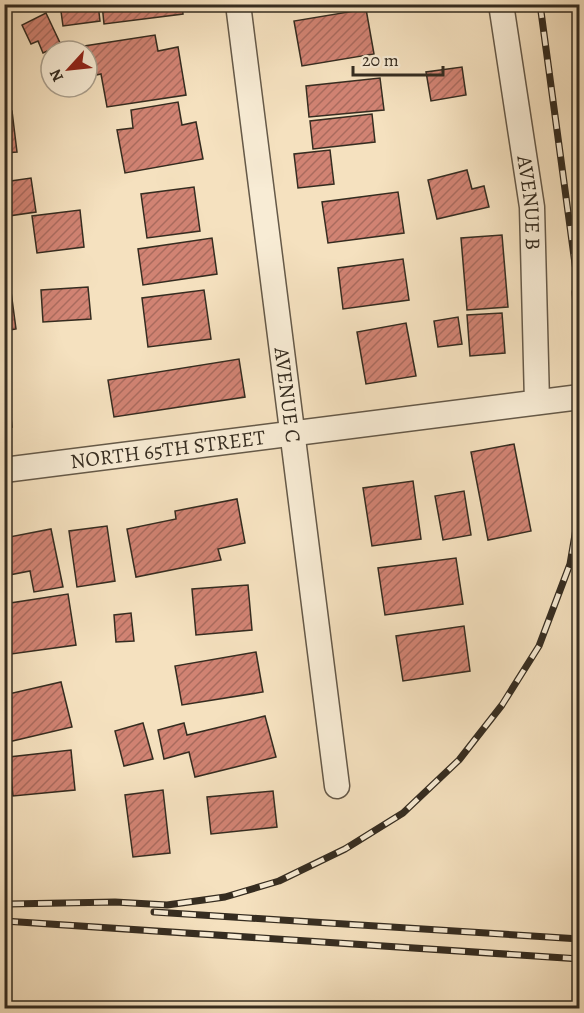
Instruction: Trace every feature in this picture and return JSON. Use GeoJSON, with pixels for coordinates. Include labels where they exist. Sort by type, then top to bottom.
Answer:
{"type":"FeatureCollection","features":[{"type":"Feature","properties":{"kind":"street","name":"AVENUE C"},"geometry":{"type":"LineString","coordinates":[[238,4],[337,786]]}},
{"type":"Feature","properties":{"kind":"street","name":"AVENUE B"},"geometry":{"type":"LineString","coordinates":[[501,4],[532,207],[537,402]]}},
{"type":"Feature","properties":{"kind":"street","name":"NORTH 65TH STREET"},"geometry":{"type":"LineString","coordinates":[[4,470],[579,397]]}},
{"type":"Feature","properties":{"kind":"building"},"geometry":{"type":"Polygon","coordinates":[[[60,4],[98,4],[100,21],[63,26],[60,4]]]}},
{"type":"Feature","properties":{"kind":"building"},"geometry":{"type":"Polygon","coordinates":[[[102,4],[182,4],[183,14],[104,24],[102,4]]]}},
{"type":"Feature","properties":{"kind":"building"},"geometry":{"type":"Polygon","coordinates":[[[304,4],[340,4],[305,9],[304,4]]]}},
{"type":"Feature","properties":{"kind":"building"},"geometry":{"type":"Polygon","coordinates":[[[366,9],[374,54],[302,66],[294,21],[366,9]]]}},
{"type":"Feature","properties":{"kind":"building"},"geometry":{"type":"Polygon","coordinates":[[[46,13],[58,39],[39,39],[39,43],[38,41],[31,44],[22,25],[46,13]]]}},
{"type":"Feature","properties":{"kind":"building"},"geometry":{"type":"Polygon","coordinates":[[[155,35],[158,51],[178,47],[186,95],[107,107],[101,74],[99,74],[99,44],[155,35]]]}},
{"type":"Feature","properties":{"kind":"building"},"geometry":{"type":"Polygon","coordinates":[[[462,67],[466,95],[431,101],[426,72],[462,67]]]}},
{"type":"Feature","properties":{"kind":"building"},"geometry":{"type":"Polygon","coordinates":[[[380,78],[384,110],[309,117],[306,86],[380,78]]]}},
{"type":"Feature","properties":{"kind":"building"},"geometry":{"type":"Polygon","coordinates":[[[178,102],[182,125],[196,122],[203,159],[125,173],[117,130],[133,128],[131,110],[178,102]]]}},
{"type":"Feature","properties":{"kind":"building"},"geometry":{"type":"Polygon","coordinates":[[[4,111],[12,111],[17,152],[4,153],[4,111]]]}},
{"type":"Feature","properties":{"kind":"building"},"geometry":{"type":"Polygon","coordinates":[[[372,114],[375,142],[313,149],[310,121],[372,114]]]}},
{"type":"Feature","properties":{"kind":"building"},"geometry":{"type":"Polygon","coordinates":[[[330,150],[334,184],[298,188],[294,154],[330,150]]]}},
{"type":"Feature","properties":{"kind":"building"},"geometry":{"type":"Polygon","coordinates":[[[467,170],[472,189],[484,186],[489,207],[437,219],[428,180],[467,170]]]}},
{"type":"Feature","properties":{"kind":"building"},"geometry":{"type":"Polygon","coordinates":[[[31,178],[36,212],[9,216],[11,231],[4,232],[4,182],[31,178]]]}},
{"type":"Feature","properties":{"kind":"building"},"geometry":{"type":"Polygon","coordinates":[[[194,187],[200,231],[147,238],[141,194],[194,187]]]}},
{"type":"Feature","properties":{"kind":"building"},"geometry":{"type":"Polygon","coordinates":[[[398,192],[404,233],[328,243],[322,202],[398,192]]]}},
{"type":"Feature","properties":{"kind":"building"},"geometry":{"type":"Polygon","coordinates":[[[80,210],[84,247],[37,253],[32,216],[80,210]]]}},
{"type":"Feature","properties":{"kind":"building"},"geometry":{"type":"Polygon","coordinates":[[[502,235],[508,307],[467,310],[461,238],[502,235]]]}},
{"type":"Feature","properties":{"kind":"building"},"geometry":{"type":"Polygon","coordinates":[[[212,238],[217,274],[143,285],[138,249],[212,238]]]}},
{"type":"Feature","properties":{"kind":"building"},"geometry":{"type":"Polygon","coordinates":[[[403,259],[409,300],[343,309],[338,268],[403,259]]]}},
{"type":"Feature","properties":{"kind":"building"},"geometry":{"type":"Polygon","coordinates":[[[10,284],[16,329],[4,331],[4,285],[10,284]]]}},
{"type":"Feature","properties":{"kind":"building"},"geometry":{"type":"Polygon","coordinates":[[[88,287],[91,319],[43,322],[41,290],[88,287]]]}},
{"type":"Feature","properties":{"kind":"building"},"geometry":{"type":"Polygon","coordinates":[[[204,290],[211,339],[148,347],[142,298],[204,290]]]}},
{"type":"Feature","properties":{"kind":"building"},"geometry":{"type":"Polygon","coordinates":[[[502,313],[505,353],[470,356],[467,315],[502,313]]]}},
{"type":"Feature","properties":{"kind":"building"},"geometry":{"type":"Polygon","coordinates":[[[458,317],[462,344],[438,347],[434,321],[458,317]]]}},
{"type":"Feature","properties":{"kind":"building"},"geometry":{"type":"Polygon","coordinates":[[[406,323],[416,376],[366,384],[357,332],[406,323]]]}},
{"type":"Feature","properties":{"kind":"building"},"geometry":{"type":"Polygon","coordinates":[[[239,359],[245,397],[114,417],[108,380],[239,359]]]}},
{"type":"Feature","properties":{"kind":"building"},"geometry":{"type":"Polygon","coordinates":[[[4,385],[8,385],[12,427],[4,428],[4,385]]]}},
{"type":"Feature","properties":{"kind":"building"},"geometry":{"type":"Polygon","coordinates":[[[514,444],[531,531],[488,540],[471,452],[514,444]]]}},
{"type":"Feature","properties":{"kind":"building"},"geometry":{"type":"Polygon","coordinates":[[[413,481],[421,539],[372,546],[363,488],[413,481]]]}},
{"type":"Feature","properties":{"kind":"building"},"geometry":{"type":"Polygon","coordinates":[[[464,491],[471,535],[443,540],[435,496],[464,491]]]}},
{"type":"Feature","properties":{"kind":"building"},"geometry":{"type":"Polygon","coordinates":[[[237,499],[245,543],[218,549],[221,560],[136,577],[127,529],[176,519],[175,511],[237,499]]]}},
{"type":"Feature","properties":{"kind":"building"},"geometry":{"type":"Polygon","coordinates":[[[107,526],[115,581],[77,587],[69,531],[107,526]]]}},
{"type":"Feature","properties":{"kind":"building"},"geometry":{"type":"Polygon","coordinates":[[[51,529],[63,587],[34,592],[30,571],[4,576],[4,538],[51,529]]]}},
{"type":"Feature","properties":{"kind":"building"},"geometry":{"type":"Polygon","coordinates":[[[456,558],[463,604],[385,615],[378,568],[456,558]]]}},
{"type":"Feature","properties":{"kind":"building"},"geometry":{"type":"Polygon","coordinates":[[[248,585],[252,630],[196,635],[192,589],[248,585]]]}},
{"type":"Feature","properties":{"kind":"building"},"geometry":{"type":"Polygon","coordinates":[[[68,594],[76,645],[4,655],[4,604],[68,594]]]}},
{"type":"Feature","properties":{"kind":"building"},"geometry":{"type":"Polygon","coordinates":[[[131,613],[134,641],[116,642],[114,615],[131,613]]]}},
{"type":"Feature","properties":{"kind":"building"},"geometry":{"type":"Polygon","coordinates":[[[464,626],[470,671],[403,681],[396,636],[464,626]]]}},
{"type":"Feature","properties":{"kind":"building"},"geometry":{"type":"Polygon","coordinates":[[[256,652],[263,692],[182,705],[175,666],[256,652]]]}},
{"type":"Feature","properties":{"kind":"building"},"geometry":{"type":"Polygon","coordinates":[[[61,682],[72,727],[4,743],[4,695],[61,682]]]}},
{"type":"Feature","properties":{"kind":"building"},"geometry":{"type":"Polygon","coordinates":[[[265,716],[276,757],[195,777],[189,752],[164,759],[158,730],[184,723],[187,735],[265,716]]]}},
{"type":"Feature","properties":{"kind":"building"},"geometry":{"type":"Polygon","coordinates":[[[143,723],[153,759],[124,766],[115,731],[143,723]]]}},
{"type":"Feature","properties":{"kind":"building"},"geometry":{"type":"Polygon","coordinates":[[[71,750],[75,790],[13,796],[9,757],[71,750]]]}},
{"type":"Feature","properties":{"kind":"building"},"geometry":{"type":"Polygon","coordinates":[[[163,790],[170,853],[133,857],[125,795],[163,790]]]}},
{"type":"Feature","properties":{"kind":"building"},"geometry":{"type":"Polygon","coordinates":[[[273,791],[277,827],[211,834],[207,797],[273,791]]]}},
{"type":"Feature","properties":{"kind":"railway"},"geometry":{"type":"LineString","coordinates":[[540,4],[580,301]]}},
{"type":"Feature","properties":{"kind":"railway"},"geometry":{"type":"LineString","coordinates":[[575,292],[580,363]]}},
{"type":"Feature","properties":{"kind":"railway"},"geometry":{"type":"LineString","coordinates":[[10,904],[115,902],[167,905],[225,897],[279,881],[345,849],[403,813],[459,760],[502,705],[539,646],[570,564],[580,505]]}},
{"type":"Feature","properties":{"kind":"railway"},"geometry":{"type":"LineString","coordinates":[[154,912],[580,939]]}},
{"type":"Feature","properties":{"kind":"railway"},"geometry":{"type":"LineString","coordinates":[[4,921],[580,959]]}}]}
